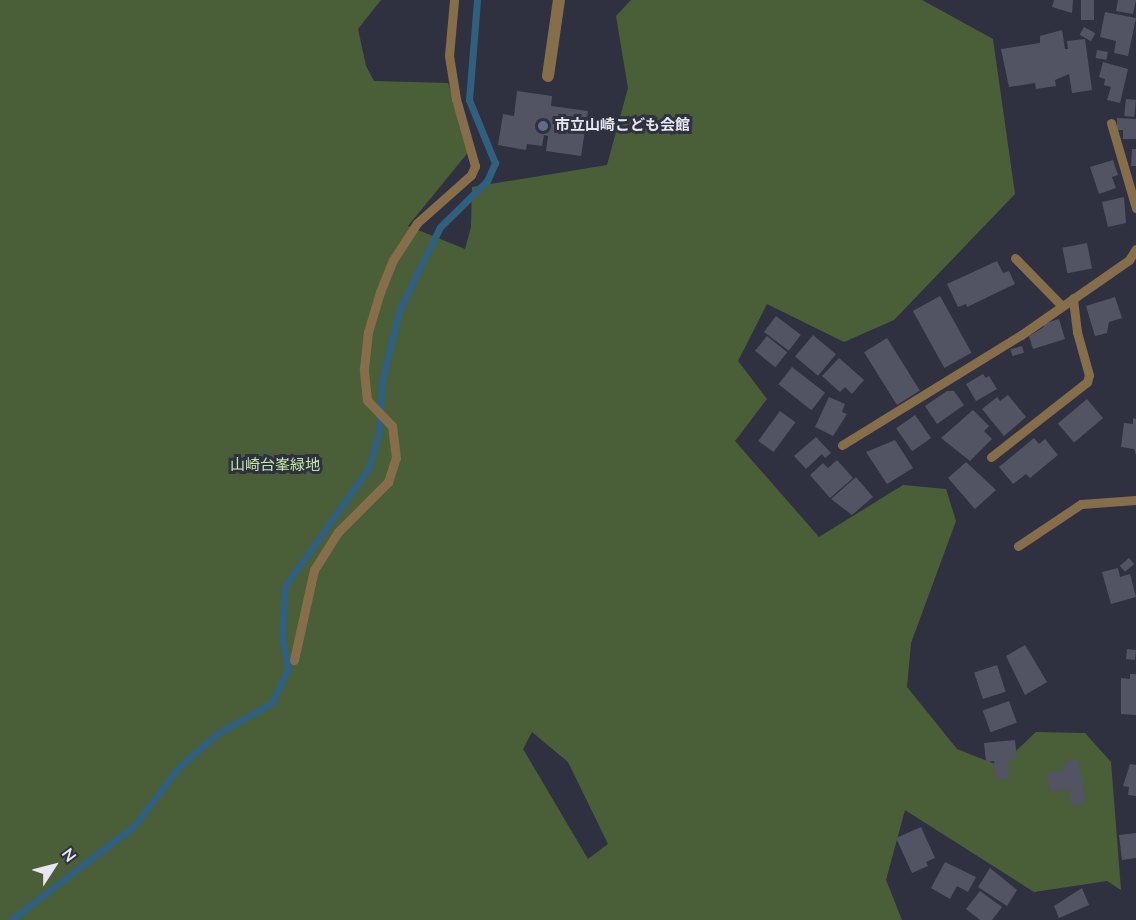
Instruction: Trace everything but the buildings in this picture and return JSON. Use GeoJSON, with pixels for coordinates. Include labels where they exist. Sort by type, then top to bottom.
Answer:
{"type":"FeatureCollection","features":[{"type":"Feature","properties":{"kind":"street"},"geometry":{"type":"LineString","coordinates":[[548,76],[559,0]]}},
{"type":"Feature","properties":{"kind":"lane"},"geometry":{"type":"LineString","coordinates":[[294,660],[304,603],[314,570],[338,532],[388,482],[396,458],[392,426],[367,400],[367,342],[380,292],[393,260],[417,223],[471,175],[475,166],[456,99],[449,56],[454,0]]}},
{"type":"Feature","properties":{"kind":"lane"},"geometry":{"type":"LineString","coordinates":[[1111,123],[1136,208]]}},
{"type":"Feature","properties":{"kind":"lane"},"geometry":{"type":"LineString","coordinates":[[842,445],[969,369],[1129,260],[1136,249]]}},
{"type":"Feature","properties":{"kind":"lane"},"geometry":{"type":"LineString","coordinates":[[1015,258],[1062,306]]}},
{"type":"Feature","properties":{"kind":"lane"},"geometry":{"type":"LineString","coordinates":[[991,458],[1087,382],[1089,375],[1077,332],[1073,298]]}},
{"type":"Feature","properties":{"kind":"lane"},"geometry":{"type":"LineString","coordinates":[[1018,546],[1081,504],[1136,500]]}},
{"type":"Feature","properties":{"kind":"green space","name":"山崎台峯緑地"},"geometry":{"type":"Polygon","coordinates":[[[0,0],[381,0],[358,29],[366,66],[374,81],[448,83],[470,150],[408,226],[465,249],[471,227],[472,187],[607,165],[628,88],[616,16],[631,0],[922,0],[993,39],[1015,194],[894,320],[844,342],[767,304],[738,361],[767,399],[735,441],[819,537],[903,485],[946,489],[956,521],[911,643],[907,687],[957,749],[1000,766],[1036,732],[1085,733],[1111,762],[1121,890],[1107,881],[1034,892],[905,810],[886,880],[902,920],[0,920],[0,0]],[[532,732],[523,749],[588,859],[608,844],[568,762],[532,732]]]}},
{"type":"Feature","properties":{"kind":"waterway"},"geometry":{"type":"LineString","coordinates":[[11,920],[134,826],[179,767],[217,734],[272,703],[288,668],[282,637],[285,586],[369,468],[379,431],[382,381],[399,311],[440,227],[487,181],[495,163],[469,100],[477,0]]}},
{"type":"Feature","properties":{"kind":"place","name":"市立山崎こども会館"},"geometry":{"type":"Point","coordinates":[543,126]}}]}
